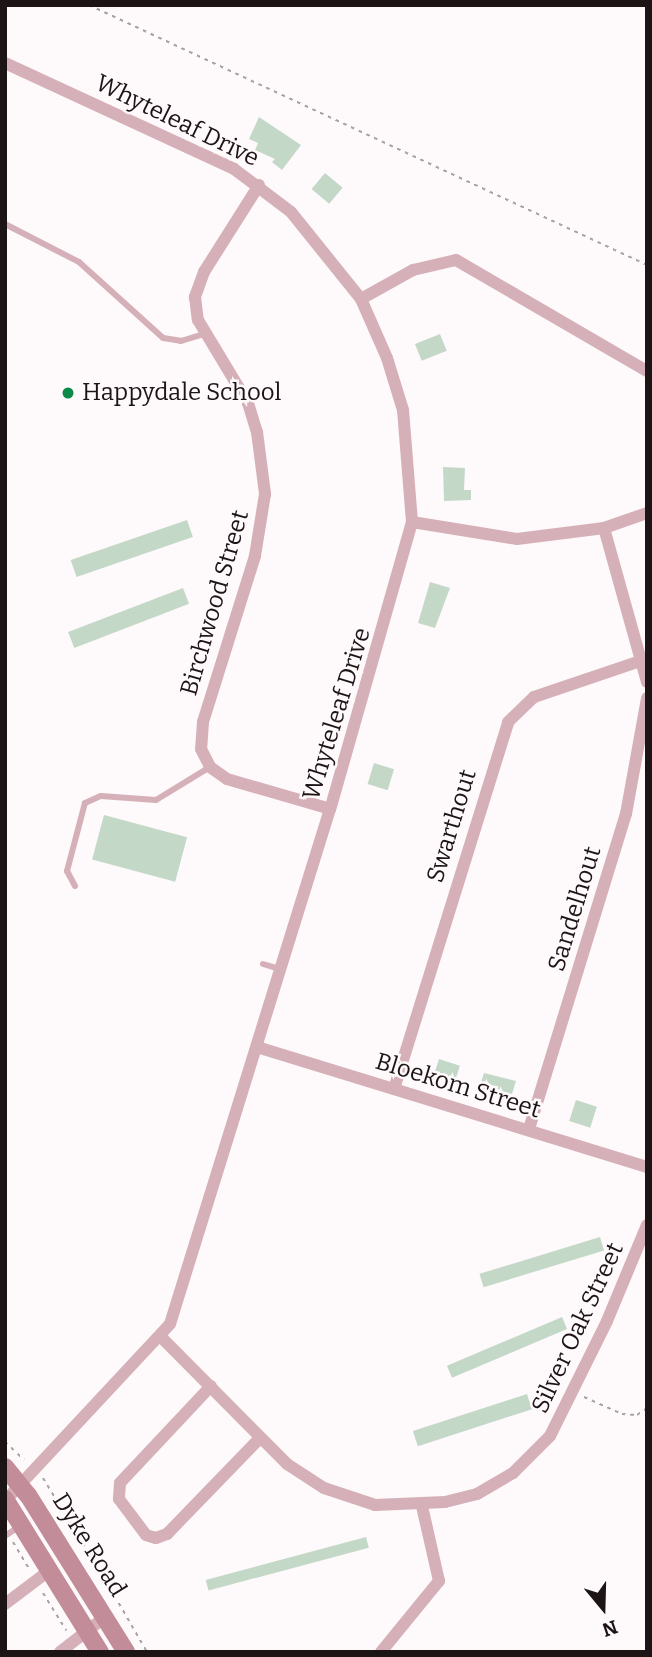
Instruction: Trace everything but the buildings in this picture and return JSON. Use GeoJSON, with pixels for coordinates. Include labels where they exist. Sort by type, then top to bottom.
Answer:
{"type":"FeatureCollection","features":[{"type":"Feature","properties":{"kind":"street","name":"Whyteleaf Drive"},"geometry":{"type":"LineString","coordinates":[[5,63],[259,185],[298,220],[361,299],[387,358],[403,410],[412,522],[330,809],[182,1292],[161,1337],[6,1499]]}},
{"type":"Feature","properties":{"kind":"street","name":"Birchwood Street"},"geometry":{"type":"LineString","coordinates":[[210,767],[201,749],[201,735],[255,556],[265,494],[257,432],[247,403],[195,312],[198,286],[259,185]]}},
{"type":"Feature","properties":{"kind":"street"},"geometry":{"type":"LineString","coordinates":[[361,299],[413,270],[456,260],[647,371]]}},
{"type":"Feature","properties":{"kind":"street"},"geometry":{"type":"LineString","coordinates":[[412,522],[503,540],[604,528],[647,513]]}},
{"type":"Feature","properties":{"kind":"street"},"geometry":{"type":"LineString","coordinates":[[604,528],[647,682]]}},
{"type":"Feature","properties":{"kind":"street","name":"Swarthout"},"geometry":{"type":"LineString","coordinates":[[394,1089],[508,722],[534,697],[643,660]]}},
{"type":"Feature","properties":{"kind":"street","name":"Sandelhout"},"geometry":{"type":"LineString","coordinates":[[529,1129],[626,814],[647,698]]}},
{"type":"Feature","properties":{"kind":"street"},"geometry":{"type":"LineString","coordinates":[[210,767],[227,779],[330,809]]}},
{"type":"Feature","properties":{"kind":"street","name":"Bloekom Street"},"geometry":{"type":"LineString","coordinates":[[257,1047],[647,1167]]}},
{"type":"Feature","properties":{"kind":"street","name":"Silver Oak Street"},"geometry":{"type":"LineString","coordinates":[[161,1337],[287,1464],[324,1488],[374,1505],[422,1506],[477,1494],[513,1474],[550,1436],[575,1392],[647,1224]]}},
{"type":"Feature","properties":{"kind":"street"},"geometry":{"type":"LineString","coordinates":[[211,1386],[120,1483],[119,1499],[146,1535],[156,1538],[167,1534],[260,1438]]}},
{"type":"Feature","properties":{"kind":"street","name":"Dyke Road"},"geometry":{"type":"LineString","coordinates":[[5,1467],[21,1484],[126,1652]]}},
{"type":"Feature","properties":{"kind":"street","name":"Dyke Road"},"geometry":{"type":"LineString","coordinates":[[6,1499],[100,1652]]}},
{"type":"Feature","properties":{"kind":"street"},"geometry":{"type":"LineString","coordinates":[[381,1652],[439,1581],[422,1506]]}},
{"type":"Feature","properties":{"kind":"street"},"geometry":{"type":"LineString","coordinates":[[5,1604],[50,1570]]}},
{"type":"Feature","properties":{"kind":"street"},"geometry":{"type":"LineString","coordinates":[[61,1652],[86,1629],[105,1617]]}},
{"type":"Feature","properties":{"kind":"lane"},"geometry":{"type":"LineString","coordinates":[[5,224],[79,262],[163,338],[181,341],[207,333]]}},
{"type":"Feature","properties":{"kind":"lane"},"geometry":{"type":"LineString","coordinates":[[75,886],[67,871],[85,803],[101,796],[156,800],[210,767]]}},
{"type":"Feature","properties":{"kind":"lane"},"geometry":{"type":"LineString","coordinates":[[262,964],[281,970]]}},
{"type":"Feature","properties":{"kind":"lane"},"geometry":{"type":"LineString","coordinates":[[5,1536],[21,1524]]}},
{"type":"Feature","properties":{"kind":"path"},"geometry":{"type":"LineString","coordinates":[[89,5],[647,265]]}},
{"type":"Feature","properties":{"kind":"path"},"geometry":{"type":"LineString","coordinates":[[575,1392],[622,1414],[637,1415],[647,1408]]}},
{"type":"Feature","properties":{"kind":"path"},"geometry":{"type":"LineString","coordinates":[[5,1442],[34,1469],[148,1652]]}},
{"type":"Feature","properties":{"kind":"path"},"geometry":{"type":"LineString","coordinates":[[89,1591],[105,1580]]}},
{"type":"Feature","properties":{"kind":"place","name":"Happydale School"},"geometry":{"type":"Point","coordinates":[68,393]}}]}
